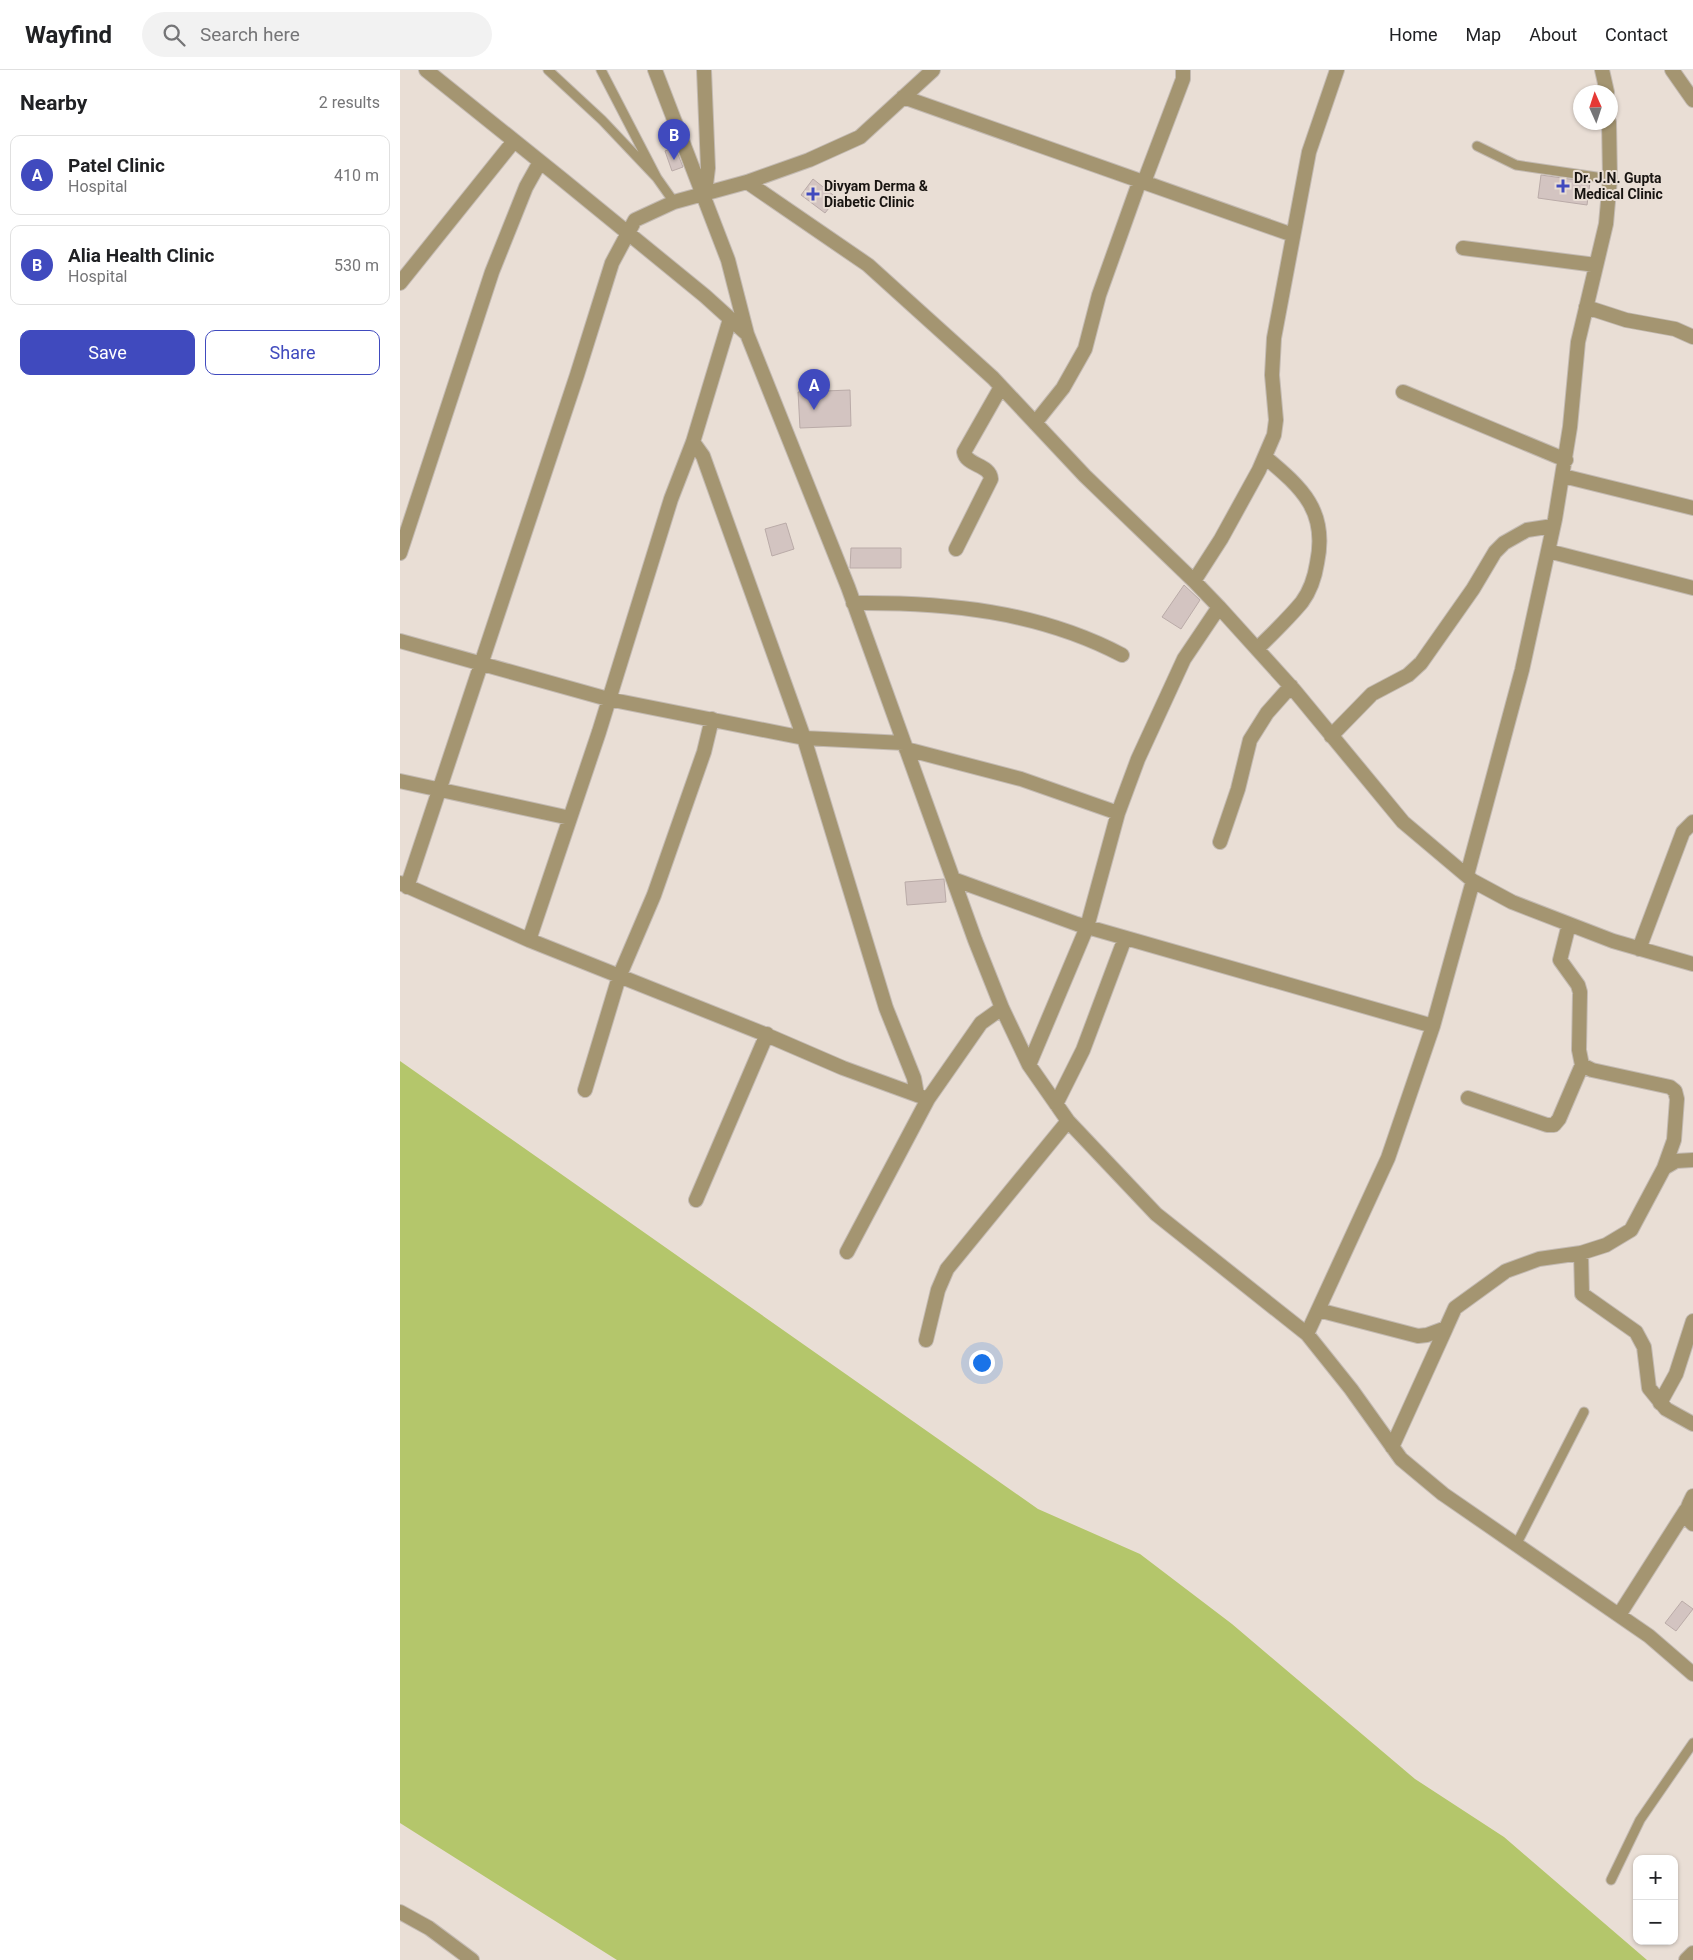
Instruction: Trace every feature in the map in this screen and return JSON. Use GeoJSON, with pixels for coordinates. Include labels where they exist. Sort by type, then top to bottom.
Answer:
{"type":"FeatureCollection","features":[{"type":"Feature","properties":{"kind":"street"},"geometry":{"type":"LineString","coordinates":[[426,70],[628,233],[747,334]]}},
{"type":"Feature","properties":{"kind":"street"},"geometry":{"type":"LineString","coordinates":[[655,70],[704,193],[728,260],[747,334],[853,603],[1002,1008],[1029,1066],[1068,1121],[1156,1214],[1307,1334],[1401,1459],[1443,1494],[1649,1636],[1693,1674]]}},
{"type":"Feature","properties":{"kind":"street"},"geometry":{"type":"LineString","coordinates":[[704,70],[708,168],[704,193]]}},
{"type":"Feature","properties":{"kind":"street"},"geometry":{"type":"LineString","coordinates":[[922,1097],[843,1068],[767,1034],[619,977],[403,885],[439,789],[481,665],[612,263],[635,220],[674,202],[747,182],[809,160],[860,136],[933,70]]}},
{"type":"Feature","properties":{"kind":"street"},"geometry":{"type":"LineString","coordinates":[[1035,423],[1063,388],[1084,349],[1098,295],[1183,79],[1183,70]]}},
{"type":"Feature","properties":{"kind":"street"},"geometry":{"type":"LineString","coordinates":[[1194,581],[1221,539],[1265,457],[1274,435],[1276,420],[1272,375],[1274,338],[1309,152],[1336,70]]}},
{"type":"Feature","properties":{"kind":"street"},"geometry":{"type":"LineString","coordinates":[[1602,70],[1605,85]]}},
{"type":"Feature","properties":{"kind":"street"},"geometry":{"type":"LineString","coordinates":[[1672,70],[1693,100]]}},
{"type":"Feature","properties":{"kind":"street"},"geometry":{"type":"LineString","coordinates":[[904,97],[1292,235]]}},
{"type":"Feature","properties":{"kind":"street"},"geometry":{"type":"LineString","coordinates":[[1307,1334],[1388,1158],[1433,1026],[1522,670],[1554,526],[1566,460],[1578,342],[1606,224],[1610,179],[1609,130]]}},
{"type":"Feature","properties":{"kind":"street"},"geometry":{"type":"LineString","coordinates":[[400,283],[514,141]]}},
{"type":"Feature","properties":{"kind":"street"},"geometry":{"type":"LineString","coordinates":[[400,552],[492,272],[526,187],[540,162]]}},
{"type":"Feature","properties":{"kind":"street"},"geometry":{"type":"LineString","coordinates":[[747,182],[868,265],[1001,387],[1085,476],[1219,607],[1291,686],[1403,822],[1470,878],[1512,902],[1569,924],[1639,949],[1693,964]]}},
{"type":"Feature","properties":{"kind":"street"},"geometry":{"type":"LineString","coordinates":[[1463,248],[1596,265]]}},
{"type":"Feature","properties":{"kind":"street"},"geometry":{"type":"LineString","coordinates":[[1586,307],[1626,320],[1676,329],[1693,337]]}},
{"type":"Feature","properties":{"kind":"street"},"geometry":{"type":"LineString","coordinates":[[529,940],[570,818],[671,499],[693,442],[730,319]]}},
{"type":"Feature","properties":{"kind":"street"},"geometry":{"type":"LineString","coordinates":[[956,549],[991,479],[988,471],[966,458],[964,452],[1001,387]]}},
{"type":"Feature","properties":{"kind":"street"},"geometry":{"type":"LineString","coordinates":[[1403,392],[1566,460]]}},
{"type":"Feature","properties":{"kind":"street"},"geometry":{"type":"LineString","coordinates":[[693,442],[703,456],[804,738],[886,1008],[922,1097]]}},
{"type":"Feature","properties":{"kind":"street"},"geometry":{"type":"LineString","coordinates":[[1257,650],[1302,601],[1310,587],[1318,557],[1320,534],[1316,514],[1308,498],[1265,457]]}},
{"type":"Feature","properties":{"kind":"street"},"geometry":{"type":"LineString","coordinates":[[1563,476],[1693,508]]}},
{"type":"Feature","properties":{"kind":"street"},"geometry":{"type":"LineString","coordinates":[[1331,736],[1372,694],[1402,678],[1421,663],[1473,589],[1495,552],[1504,543],[1527,530],[1554,526]]}},
{"type":"Feature","properties":{"kind":"street"},"geometry":{"type":"LineString","coordinates":[[1548,551],[1693,588]]}},
{"type":"Feature","properties":{"kind":"street"},"geometry":{"type":"LineString","coordinates":[[853,603],[912,602],[976,608],[1078,633],[1122,655]]}},
{"type":"Feature","properties":{"kind":"street"},"geometry":{"type":"LineString","coordinates":[[1029,1066],[1087,927],[1118,813],[1138,759],[1184,659],[1219,607]]}},
{"type":"Feature","properties":{"kind":"street"},"geometry":{"type":"LineString","coordinates":[[400,641],[481,665],[608,698],[804,738],[905,746],[1021,779],[1118,813]]}},
{"type":"Feature","properties":{"kind":"street"},"geometry":{"type":"LineString","coordinates":[[1220,842],[1238,789],[1250,740],[1267,713],[1291,686]]}},
{"type":"Feature","properties":{"kind":"street"},"geometry":{"type":"LineString","coordinates":[[585,1090],[619,977],[654,896],[704,752],[712,719]]}},
{"type":"Feature","properties":{"kind":"street"},"geometry":{"type":"LineString","coordinates":[[400,781],[570,818]]}},
{"type":"Feature","properties":{"kind":"street"},"geometry":{"type":"LineString","coordinates":[[1639,949],[1683,832],[1693,822]]}},
{"type":"Feature","properties":{"kind":"street"},"geometry":{"type":"LineString","coordinates":[[953,878],[1087,927],[1433,1026]]}},
{"type":"Feature","properties":{"kind":"street"},"geometry":{"type":"LineString","coordinates":[[1468,1098],[1547,1125],[1554,1125],[1559,1119],[1582,1065],[1579,1050],[1580,992],[1560,960],[1569,924]]}},
{"type":"Feature","properties":{"kind":"street"},"geometry":{"type":"LineString","coordinates":[[1056,1104],[1081,1056],[1125,938]]}},
{"type":"Feature","properties":{"kind":"street"},"geometry":{"type":"LineString","coordinates":[[847,1252],[922,1097],[982,1024],[1002,1008]]}},
{"type":"Feature","properties":{"kind":"street"},"geometry":{"type":"LineString","coordinates":[[696,1200],[767,1034]]}},
{"type":"Feature","properties":{"kind":"street"},"geometry":{"type":"LineString","coordinates":[[1392,1447],[1455,1308],[1506,1271],[1539,1259],[1581,1253],[1606,1245],[1631,1230],[1664,1168],[1674,1140],[1678,1107],[1675,1091],[1663,1085],[1592,1070],[1582,1065]]}},
{"type":"Feature","properties":{"kind":"street"},"geometry":{"type":"LineString","coordinates":[[926,1340],[938,1290],[947,1269],[1068,1121]]}},
{"type":"Feature","properties":{"kind":"street"},"geometry":{"type":"LineString","coordinates":[[1664,1168],[1676,1161],[1693,1160]]}},
{"type":"Feature","properties":{"kind":"street"},"geometry":{"type":"LineString","coordinates":[[1581,1253],[1582,1294],[1627,1324],[1642,1339],[1646,1354],[1648,1382],[1660,1403],[1673,1414],[1693,1424]]}},
{"type":"Feature","properties":{"kind":"street"},"geometry":{"type":"LineString","coordinates":[[1318,1310],[1418,1336],[1427,1335],[1446,1328]]}},
{"type":"Feature","properties":{"kind":"street"},"geometry":{"type":"LineString","coordinates":[[1660,1403],[1676,1374],[1693,1321]]}},
{"type":"Feature","properties":{"kind":"street"},"geometry":{"type":"LineString","coordinates":[[1619,1615],[1693,1496]]}},
{"type":"Feature","properties":{"kind":"street"},"geometry":{"type":"LineString","coordinates":[[1686,1510],[1687,1518],[1693,1524]]}},
{"type":"Feature","properties":{"kind":"street"},"geometry":{"type":"LineString","coordinates":[[400,1912],[429,1928],[472,1960]]}},
{"type":"Feature","properties":{"kind":"street"},"geometry":{"type":"LineString","coordinates":[[1686,1960],[1693,1953]]}},
{"type":"Feature","properties":{"kind":"lane"},"geometry":{"type":"LineString","coordinates":[[548,70],[602,120],[657,178],[674,202]]}},
{"type":"Feature","properties":{"kind":"lane"},"geometry":{"type":"LineString","coordinates":[[602,70],[657,178]]}},
{"type":"Feature","properties":{"kind":"lane"},"geometry":{"type":"LineString","coordinates":[[1476,146],[1516,165],[1610,179]]}},
{"type":"Feature","properties":{"kind":"lane"},"geometry":{"type":"LineString","coordinates":[[1516,1544],[1584,1412]]}},
{"type":"Feature","properties":{"kind":"lane"},"geometry":{"type":"LineString","coordinates":[[1611,1880],[1640,1820],[1693,1743]]}},
{"type":"Feature","properties":{"kind":"shaded area"},"geometry":{"type":"Polygon","coordinates":[[[400,1061],[1038,1509],[1140,1554],[1232,1624],[1415,1779],[1504,1837],[1647,1960],[617,1960],[400,1823],[400,1061]]]}},
{"type":"Feature","properties":{"kind":"building"},"geometry":{"type":"Polygon","coordinates":[[[675,147],[683,167],[672,171],[665,151],[675,147]]]}},
{"type":"Feature","properties":{"kind":"building"},"geometry":{"type":"Polygon","coordinates":[[[1541,175],[1590,182],[1587,205],[1538,198],[1541,175]]]}},
{"type":"Feature","properties":{"kind":"building"},"geometry":{"type":"Polygon","coordinates":[[[813,179],[837,198],[825,213],[801,195],[813,179]]]}},
{"type":"Feature","properties":{"kind":"building"},"geometry":{"type":"Polygon","coordinates":[[[850,390],[851,426],[800,428],[798,392],[850,390]]]}},
{"type":"Feature","properties":{"kind":"building"},"geometry":{"type":"Polygon","coordinates":[[[786,523],[794,549],[772,556],[765,529],[786,523]]]}},
{"type":"Feature","properties":{"kind":"building"},"geometry":{"type":"Polygon","coordinates":[[[851,548],[901,548],[901,568],[850,568],[851,548]]]}},
{"type":"Feature","properties":{"kind":"building"},"geometry":{"type":"Polygon","coordinates":[[[1184,585],[1200,600],[1181,629],[1162,617],[1184,585]]]}},
{"type":"Feature","properties":{"kind":"building"},"geometry":{"type":"Polygon","coordinates":[[[944,879],[946,902],[907,905],[905,882],[944,879]]]}},
{"type":"Feature","properties":{"kind":"building"},"geometry":{"type":"Polygon","coordinates":[[[1682,1601],[1693,1609],[1676,1631],[1665,1623],[1682,1601]]]}},
{"type":"Feature","properties":{"kind":"place","name":"Alia Health Clinic"},"geometry":{"type":"Point","coordinates":[674,160]}},
{"type":"Feature","properties":{"kind":"place","name":"Dr. J.N. Gupta Medical Clinic"},"geometry":{"type":"Point","coordinates":[1563,186]}},
{"type":"Feature","properties":{"kind":"place","name":"Divyam Derma & Diabetic Clinic"},"geometry":{"type":"Point","coordinates":[813,194]}},
{"type":"Feature","properties":{"kind":"place","name":"Patel Clinic"},"geometry":{"type":"Point","coordinates":[814,410]}}]}
